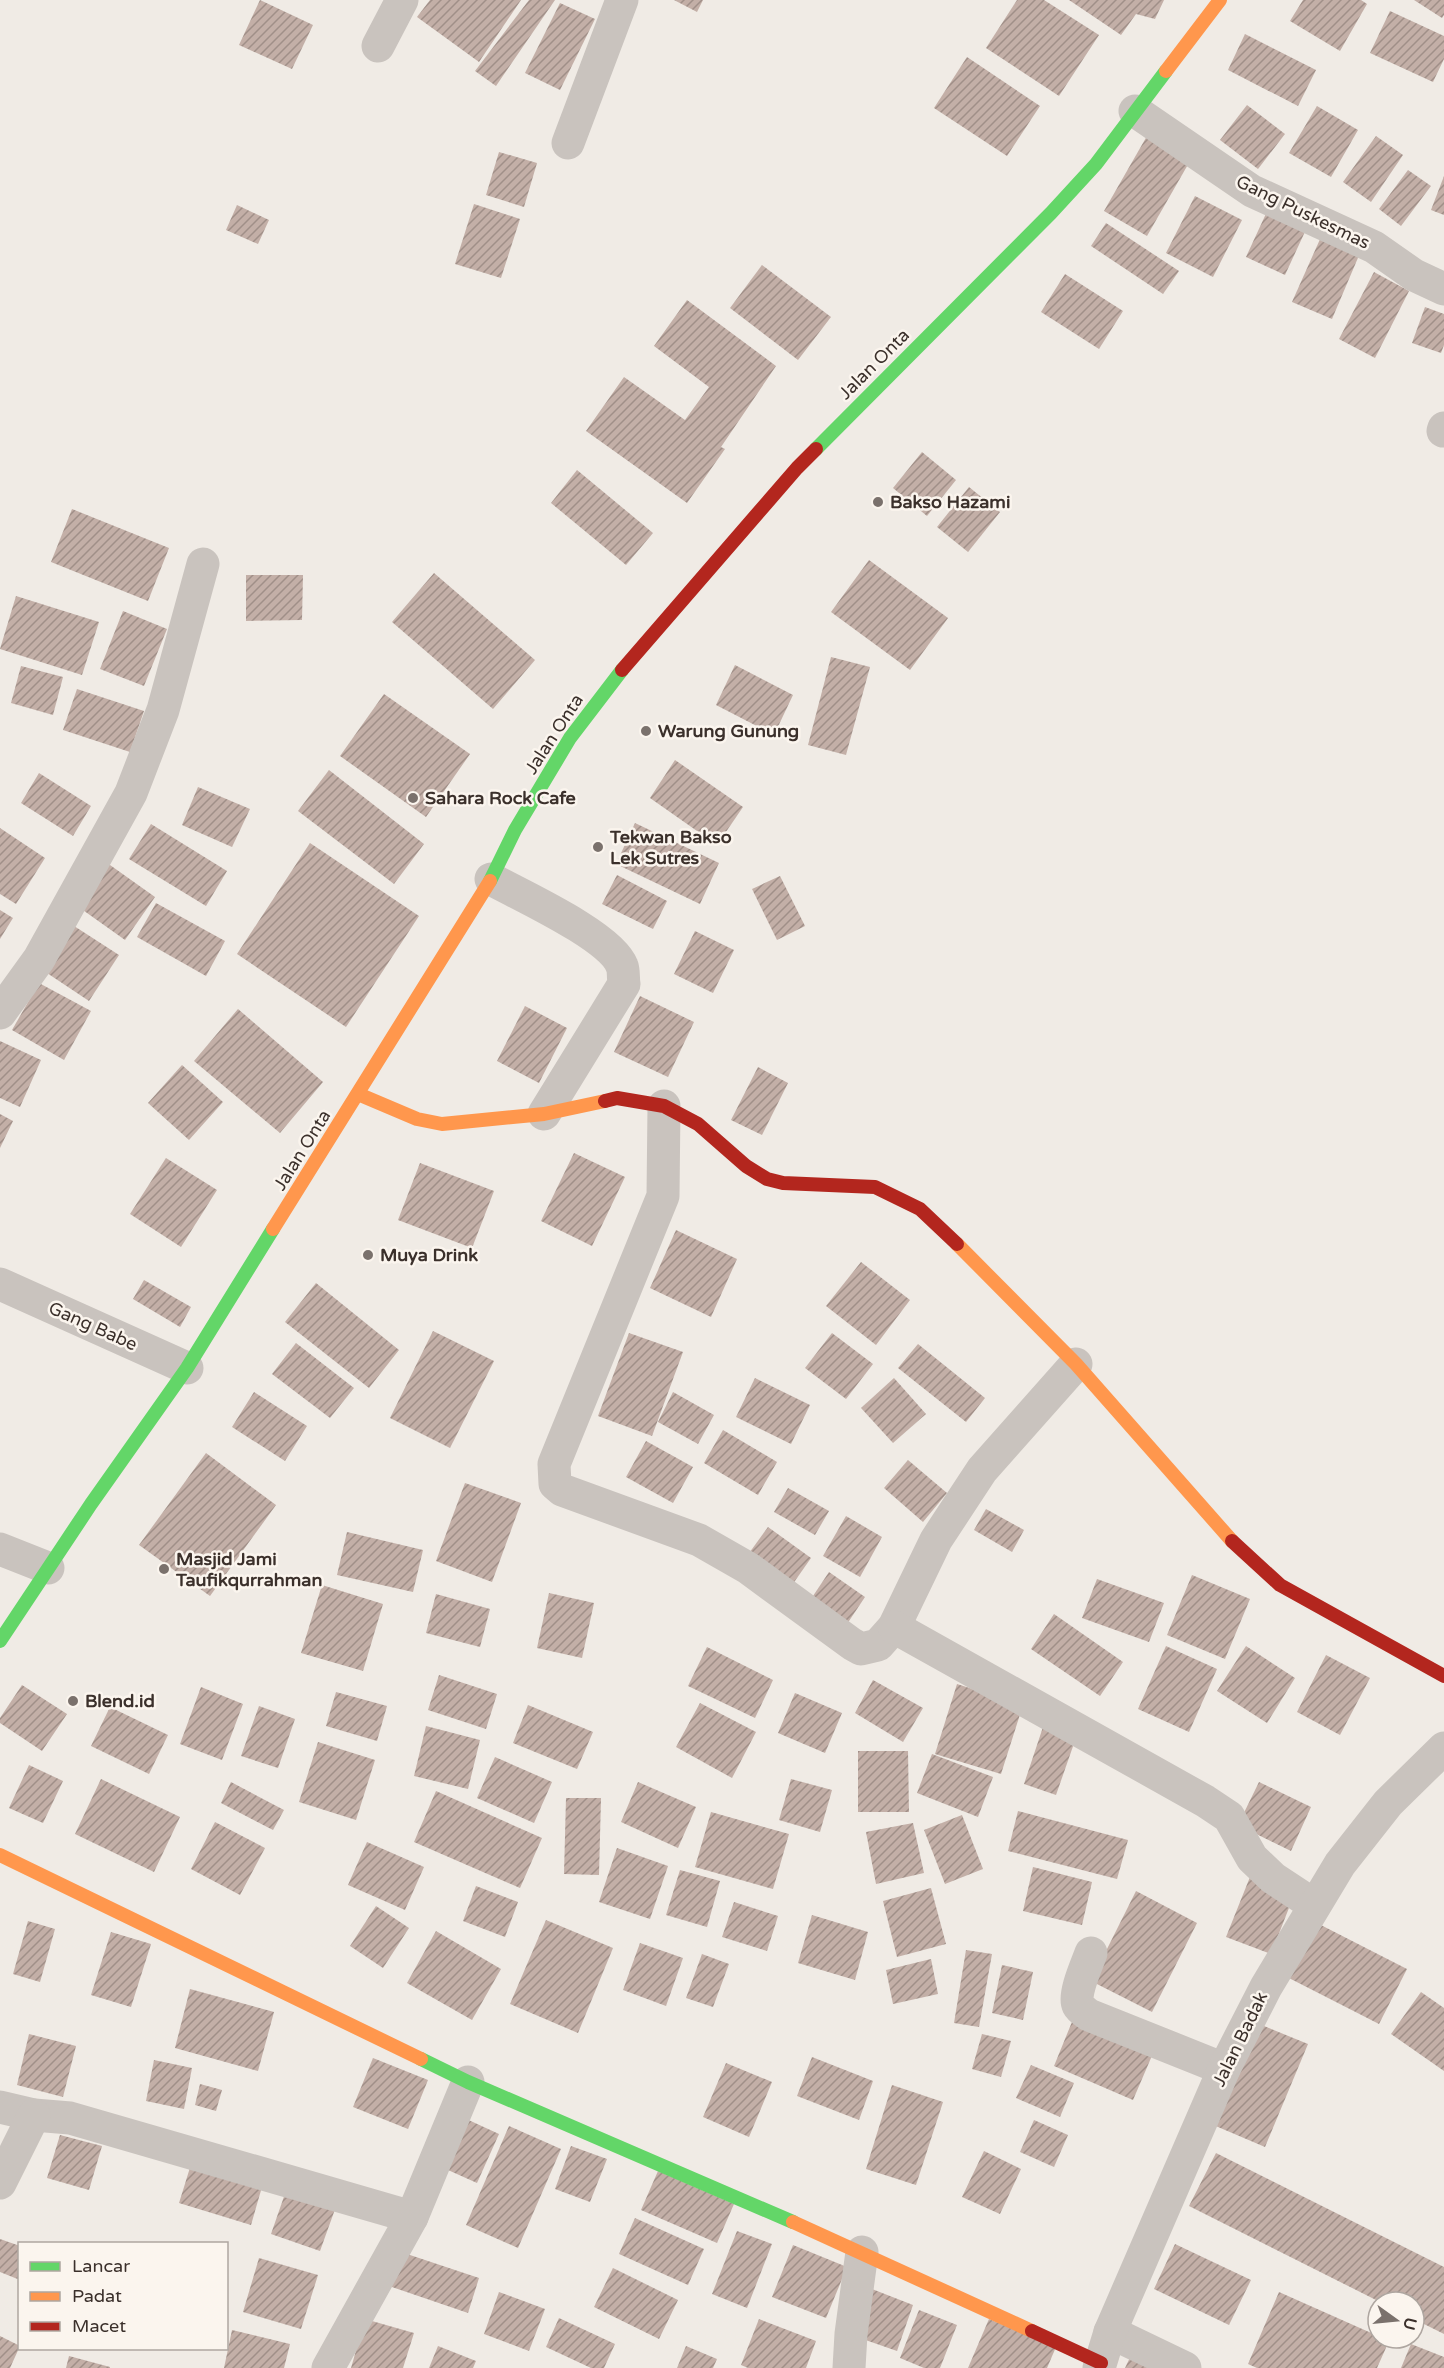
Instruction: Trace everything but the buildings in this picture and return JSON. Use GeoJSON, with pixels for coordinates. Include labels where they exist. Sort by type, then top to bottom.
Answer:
{"type":"FeatureCollection","features":[{"type":"Feature","properties":{"kind":"street"},"geometry":{"type":"LineString","coordinates":[[378,46],[402,0]]}},
{"type":"Feature","properties":{"kind":"street","name":"Jalan Onta"},"geometry":{"type":"LineString","coordinates":[[0,1641],[187,1368],[491,879],[515,830],[570,738],[609,685],[797,468],[1051,213],[1096,164],[1220,0]]}},
{"type":"Feature","properties":{"kind":"street"},"geometry":{"type":"LineString","coordinates":[[568,143],[612,4]]}},
{"type":"Feature","properties":{"kind":"street","name":"Gang Puskesmas"},"geometry":{"type":"LineString","coordinates":[[1135,111],[1252,191],[1374,247],[1414,275],[1444,289]]}},
{"type":"Feature","properties":{"kind":"street"},"geometry":{"type":"LineString","coordinates":[[0,1013],[39,959],[131,793],[163,710],[203,564]]}},
{"type":"Feature","properties":{"kind":"street"},"geometry":{"type":"LineString","coordinates":[[491,879],[586,931],[609,948],[622,966],[624,984],[544,1114]]}},
{"type":"Feature","properties":{"kind":"street"},"geometry":{"type":"LineString","coordinates":[[358,1094],[417,1119],[442,1124],[544,1114],[617,1098],[664,1106],[698,1124],[746,1166],[767,1179],[783,1183],[875,1187],[907,1201],[920,1209],[984,1270],[1076,1364],[1236,1545],[1281,1585],[1444,1676]]}},
{"type":"Feature","properties":{"kind":"street"},"geometry":{"type":"LineString","coordinates":[[664,1106],[663,1196],[554,1464],[555,1484],[562,1490],[699,1540],[725,1554],[852,1644],[861,1648],[878,1645],[894,1627],[936,1540],[982,1470],[1076,1364]]}},
{"type":"Feature","properties":{"kind":"street","name":"Gang Babe"},"geometry":{"type":"LineString","coordinates":[[0,1284],[187,1368]]}},
{"type":"Feature","properties":{"kind":"street"},"geometry":{"type":"LineString","coordinates":[[0,1549],[48,1568]]}},
{"type":"Feature","properties":{"kind":"street"},"geometry":{"type":"LineString","coordinates":[[894,1627],[1206,1801],[1229,1817],[1252,1858],[1273,1878],[1314,1905]]}},
{"type":"Feature","properties":{"kind":"street","name":"Jalan Badak"},"geometry":{"type":"LineString","coordinates":[[1100,2366],[1110,2332],[1224,2068],[1266,1987],[1340,1864],[1388,1803],[1444,1748]]}},
{"type":"Feature","properties":{"kind":"street"},"geometry":{"type":"LineString","coordinates":[[0,1856],[468,2082],[862,2252],[1100,2366]]}},
{"type":"Feature","properties":{"kind":"street"},"geometry":{"type":"LineString","coordinates":[[1091,1953],[1078,1992],[1078,2005],[1082,2010],[1089,2015],[1224,2068]]}},
{"type":"Feature","properties":{"kind":"street"},"geometry":{"type":"LineString","coordinates":[[328,2368],[412,2217],[468,2082]]}},
{"type":"Feature","properties":{"kind":"street"},"geometry":{"type":"LineString","coordinates":[[0,2107],[34,2115],[70,2118],[412,2217]]}},
{"type":"Feature","properties":{"kind":"street"},"geometry":{"type":"LineString","coordinates":[[0,2183],[34,2115]]}},
{"type":"Feature","properties":{"kind":"street"},"geometry":{"type":"LineString","coordinates":[[849,2368],[862,2252]]}},
{"type":"Feature","properties":{"kind":"street"},"geometry":{"type":"LineString","coordinates":[[1110,2332],[1185,2368]]}},
{"type":"Feature","properties":{"kind":"traffic: fast"},"geometry":{"type":"LineString","coordinates":[[816,449],[1051,213],[1096,164],[1166,71]]}},
{"type":"Feature","properties":{"kind":"traffic: fast"},"geometry":{"type":"LineString","coordinates":[[490,881],[515,830],[570,738],[622,670]]}},
{"type":"Feature","properties":{"kind":"traffic: fast"},"geometry":{"type":"LineString","coordinates":[[0,1641],[91,1504],[187,1368],[273,1229]]}},
{"type":"Feature","properties":{"kind":"traffic: fast"},"geometry":{"type":"LineString","coordinates":[[421,2059],[468,2082],[793,2222]]}},
{"type":"Feature","properties":{"kind":"traffic: slow"},"geometry":{"type":"LineString","coordinates":[[1166,71],[1220,0]]}},
{"type":"Feature","properties":{"kind":"traffic: slow"},"geometry":{"type":"LineString","coordinates":[[273,1229],[490,881]]}},
{"type":"Feature","properties":{"kind":"traffic: slow"},"geometry":{"type":"LineString","coordinates":[[358,1094],[417,1119],[442,1124],[544,1114],[605,1101]]}},
{"type":"Feature","properties":{"kind":"traffic: slow"},"geometry":{"type":"LineString","coordinates":[[957,1244],[1076,1364],[1232,1541]]}},
{"type":"Feature","properties":{"kind":"traffic: slow"},"geometry":{"type":"LineString","coordinates":[[0,1855],[421,2059]]}},
{"type":"Feature","properties":{"kind":"traffic: slow"},"geometry":{"type":"LineString","coordinates":[[793,2222],[1032,2331]]}},
{"type":"Feature","properties":{"kind":"traffic: jam"},"geometry":{"type":"LineString","coordinates":[[622,670],[816,449]]}},
{"type":"Feature","properties":{"kind":"traffic: jam"},"geometry":{"type":"LineString","coordinates":[[605,1101],[617,1098],[664,1106],[698,1124],[746,1166],[767,1179],[783,1183],[875,1187],[920,1209],[957,1244]]}},
{"type":"Feature","properties":{"kind":"traffic: jam"},"geometry":{"type":"LineString","coordinates":[[1232,1541],[1280,1585],[1444,1676]]}},
{"type":"Feature","properties":{"kind":"traffic: jam"},"geometry":{"type":"LineString","coordinates":[[1032,2331],[1101,2363]]}},
{"type":"Feature","properties":{"kind":"place","name":"Bakso Hazami"},"geometry":{"type":"Point","coordinates":[878,502]}},
{"type":"Feature","properties":{"kind":"place","name":"Warung Gunung"},"geometry":{"type":"Point","coordinates":[646,731]}},
{"type":"Feature","properties":{"kind":"place","name":"Sahara Rock Cafe"},"geometry":{"type":"Point","coordinates":[413,798]}},
{"type":"Feature","properties":{"kind":"place","name":"Tekwan Bakso Lek Sutres"},"geometry":{"type":"Point","coordinates":[598,847]}},
{"type":"Feature","properties":{"kind":"place","name":"Muya Drink"},"geometry":{"type":"Point","coordinates":[368,1255]}},
{"type":"Feature","properties":{"kind":"place","name":"Masjid Jami Taufikqurrahman"},"geometry":{"type":"Point","coordinates":[164,1569]}},
{"type":"Feature","properties":{"kind":"place","name":"Blend.id"},"geometry":{"type":"Point","coordinates":[73,1701]}}]}
